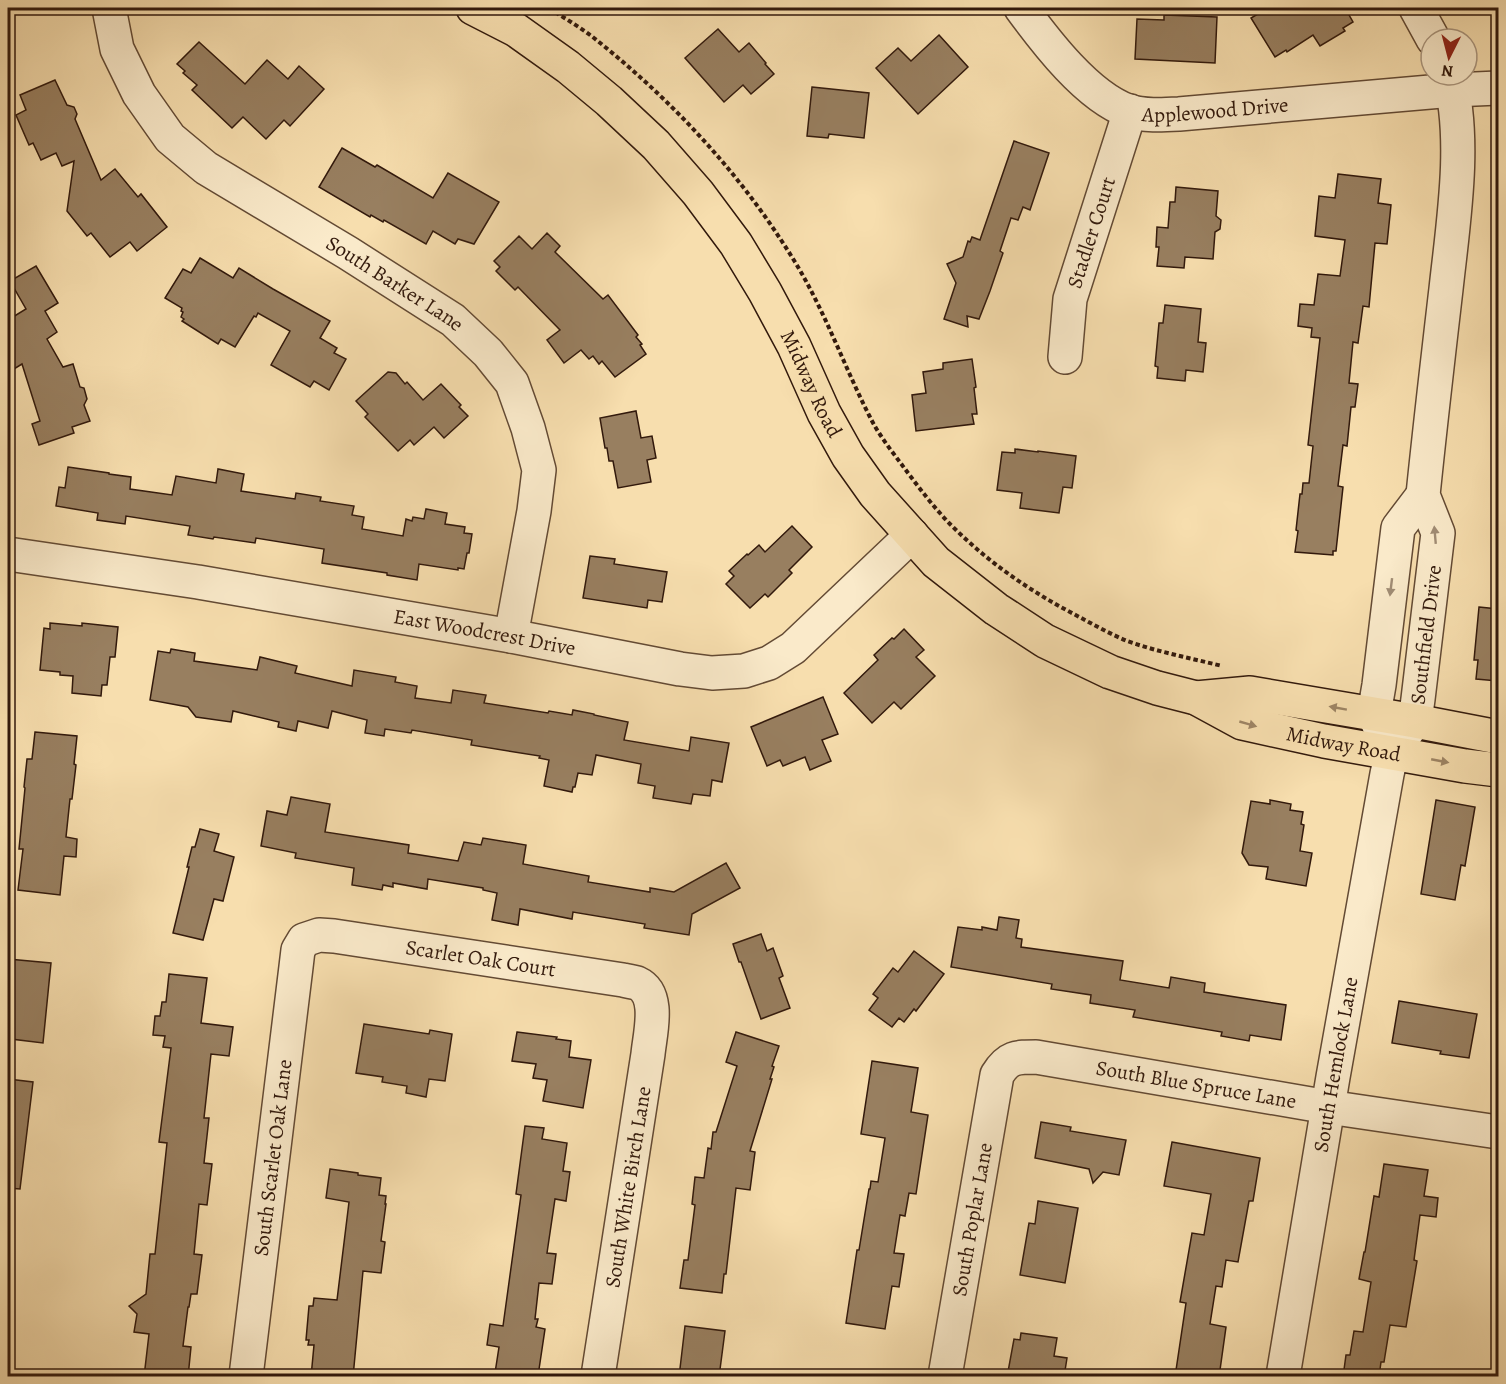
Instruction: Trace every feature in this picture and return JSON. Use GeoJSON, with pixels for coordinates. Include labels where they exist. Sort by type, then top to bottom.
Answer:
{"type":"FeatureCollection","features":[{"type":"Feature","properties":{"kind":"main road","name":"Midway Road"},"geometry":{"type":"LineString","coordinates":[[473,8],[516,30],[568,67],[656,145],[698,193],[736,244],[765,292],[794,346],[824,413],[848,456],[875,494],[936,562],[996,609],[1045,641],[1110,672],[1196,698],[1242,723],[1324,741],[1498,770]]}},
{"type":"Feature","properties":{"kind":"main road","name":"Midway Road"},"geometry":{"type":"LineString","coordinates":[[1196,698],[1250,693],[1498,737]]}},
{"type":"Feature","properties":{"kind":"street","name":"South Barker Lane"},"geometry":{"type":"LineString","coordinates":[[109,8],[117,49],[139,94],[170,138],[206,168],[348,253],[453,320],[488,353],[512,383],[528,428],[539,470],[534,511],[511,636]]}},
{"type":"Feature","properties":{"kind":"street","name":"Applewood Drive"},"geometry":{"type":"LineString","coordinates":[[1021,8],[1085,84],[1108,102],[1130,111],[1152,115],[1179,114],[1419,87]]}},
{"type":"Feature","properties":{"kind":"street"},"geometry":{"type":"LineString","coordinates":[[1416,8],[1426,27]]}},
{"type":"Feature","properties":{"kind":"street","name":"Applewood Drive"},"geometry":{"type":"LineString","coordinates":[[1479,86],[1498,88]]}},
{"type":"Feature","properties":{"kind":"street","name":"Southfield Drive"},"geometry":{"type":"LineString","coordinates":[[1392,752],[1415,721],[1438,533],[1423,495],[1453,224],[1457,143],[1451,87]]}},
{"type":"Feature","properties":{"kind":"street","name":"Stadler Court"},"geometry":{"type":"LineString","coordinates":[[1065,357],[1070,299],[1130,111]]}},
{"type":"Feature","properties":{"kind":"street","name":"Southfield Drive"},"geometry":{"type":"LineString","coordinates":[[1374,714],[1398,528],[1423,495]]}},
{"type":"Feature","properties":{"kind":"street","name":"East Woodcrest Drive"},"geometry":{"type":"LineString","coordinates":[[8,554],[198,582],[712,673],[744,671],[769,663],[793,648],[912,535]]}},
{"type":"Feature","properties":{"kind":"street"},"geometry":{"type":"LineString","coordinates":[[1374,714],[1392,752]]}},
{"type":"Feature","properties":{"kind":"street","name":"South Hemlock Lane"},"geometry":{"type":"LineString","coordinates":[[1283,1377],[1347,995],[1392,752]]}},
{"type":"Feature","properties":{"kind":"street","name":"Scarlet Oak Court"},"geometry":{"type":"LineString","coordinates":[[304,940],[319,935],[334,936],[622,980],[638,984],[650,997]]}},
{"type":"Feature","properties":{"kind":"street","name":"South Scarlet Oak Lane"},"geometry":{"type":"LineString","coordinates":[[246,1377],[298,950],[304,940]]}},
{"type":"Feature","properties":{"kind":"street","name":"South White Birch Lane"},"geometry":{"type":"LineString","coordinates":[[598,1377],[648,1054],[653,1009],[650,997]]}},
{"type":"Feature","properties":{"kind":"street","name":"South Blue Spruce Lane"},"geometry":{"type":"LineString","coordinates":[[1004,1063],[1017,1057],[1036,1057],[1328,1107],[1498,1132]]}},
{"type":"Feature","properties":{"kind":"street","name":"South Poplar Lane"},"geometry":{"type":"LineString","coordinates":[[945,1377],[997,1075],[1004,1063]]}},
{"type":"Feature","properties":{"kind":"path"},"geometry":{"type":"LineString","coordinates":[[549,8],[592,37],[654,88],[706,141],[751,197],[797,264],[873,423],[925,495],[952,526],[1015,579],[1092,624],[1127,640],[1224,666]]}},
{"type":"Feature","properties":{"kind":"building"},"geometry":{"type":"Polygon","coordinates":[[[1268,8],[1345,8],[1353,22],[1343,28],[1345,31],[1320,46],[1313,35],[1275,57],[1251,18],[1268,8]]]}},
{"type":"Feature","properties":{"kind":"building"},"geometry":{"type":"Polygon","coordinates":[[[1164,15],[1217,17],[1215,63],[1135,59],[1137,19],[1164,20],[1164,15]]]}},
{"type":"Feature","properties":{"kind":"building"},"geometry":{"type":"Polygon","coordinates":[[[718,29],[739,52],[749,43],[774,74],[751,94],[743,85],[724,102],[685,58],[718,29]]]}},
{"type":"Feature","properties":{"kind":"building"},"geometry":{"type":"Polygon","coordinates":[[[939,35],[968,67],[918,114],[876,68],[898,48],[911,61],[939,35]]]}},
{"type":"Feature","properties":{"kind":"building"},"geometry":{"type":"Polygon","coordinates":[[[199,42],[245,84],[267,60],[288,79],[299,66],[324,89],[290,126],[284,120],[266,139],[243,117],[232,128],[192,90],[197,85],[183,73],[185,71],[177,64],[199,42]]]}},
{"type":"Feature","properties":{"kind":"building"},"geometry":{"type":"Polygon","coordinates":[[[55,80],[67,105],[74,107],[77,114],[75,119],[101,180],[115,169],[138,197],[141,194],[167,227],[137,251],[130,242],[110,257],[91,233],[87,236],[67,211],[74,161],[62,166],[56,153],[41,160],[33,143],[29,145],[16,115],[26,110],[20,95],[55,80]]]}},
{"type":"Feature","properties":{"kind":"building"},"geometry":{"type":"Polygon","coordinates":[[[812,87],[869,93],[864,138],[829,134],[828,138],[807,136],[812,87]]]}},
{"type":"Feature","properties":{"kind":"building"},"geometry":{"type":"Polygon","coordinates":[[[1014,141],[1049,153],[1030,210],[1023,207],[1018,220],[1011,218],[1000,251],[1003,253],[979,319],[967,316],[968,327],[944,319],[956,283],[947,264],[963,257],[968,241],[970,242],[972,237],[980,240],[1014,141]]]}},
{"type":"Feature","properties":{"kind":"building"},"geometry":{"type":"Polygon","coordinates":[[[342,148],[375,167],[377,165],[433,198],[448,173],[499,202],[474,244],[458,239],[455,244],[433,231],[426,244],[384,220],[383,222],[371,215],[370,217],[319,187],[342,148]]]}},
{"type":"Feature","properties":{"kind":"building"},"geometry":{"type":"Polygon","coordinates":[[[1338,174],[1381,179],[1378,203],[1391,205],[1387,244],[1375,243],[1369,307],[1363,306],[1358,343],[1353,342],[1349,383],[1358,384],[1355,407],[1351,407],[1347,446],[1343,445],[1338,486],[1343,487],[1336,551],[1333,551],[1333,555],[1295,552],[1300,494],[1302,494],[1303,483],[1309,483],[1313,446],[1308,445],[1320,338],[1311,337],[1312,328],[1298,326],[1300,304],[1314,305],[1318,274],[1340,276],[1345,240],[1315,236],[1319,196],[1335,198],[1338,174]]]}},
{"type":"Feature","properties":{"kind":"building"},"geometry":{"type":"Polygon","coordinates":[[[1176,187],[1218,191],[1216,216],[1221,220],[1220,229],[1215,232],[1213,259],[1185,257],[1184,268],[1157,266],[1159,247],[1156,247],[1157,227],[1168,228],[1170,202],[1175,202],[1176,187]]]}},
{"type":"Feature","properties":{"kind":"building"},"geometry":{"type":"Polygon","coordinates":[[[547,233],[560,246],[555,252],[603,299],[608,295],[638,335],[636,337],[646,354],[615,377],[602,361],[599,364],[593,356],[589,359],[581,350],[564,363],[547,340],[560,330],[518,287],[515,290],[496,271],[500,267],[494,261],[519,236],[532,249],[547,233]]]}},
{"type":"Feature","properties":{"kind":"building"},"geometry":{"type":"Polygon","coordinates":[[[200,258],[233,278],[239,268],[330,321],[320,338],[337,348],[334,353],[346,359],[329,390],[314,381],[310,387],[271,365],[290,331],[258,313],[235,347],[221,339],[218,344],[182,321],[184,319],[181,317],[182,308],[165,298],[183,269],[191,273],[200,258]]]}},
{"type":"Feature","properties":{"kind":"building"},"geometry":{"type":"Polygon","coordinates":[[[36,266],[58,303],[45,311],[57,332],[47,339],[63,367],[73,364],[80,387],[84,388],[87,399],[84,405],[90,421],[72,427],[74,433],[39,445],[32,424],[40,421],[22,364],[14,369],[8,358],[8,320],[26,309],[10,281],[36,266]]]}},
{"type":"Feature","properties":{"kind":"building"},"geometry":{"type":"Polygon","coordinates":[[[1165,305],[1201,309],[1198,342],[1206,343],[1203,372],[1186,370],[1185,381],[1157,378],[1158,367],[1155,366],[1159,323],[1163,323],[1165,305]]]}},
{"type":"Feature","properties":{"kind":"building"},"geometry":{"type":"Polygon","coordinates":[[[972,359],[977,414],[972,414],[974,424],[916,431],[912,395],[926,393],[923,372],[943,369],[943,363],[972,359]]]}},
{"type":"Feature","properties":{"kind":"building"},"geometry":{"type":"Polygon","coordinates":[[[388,372],[396,373],[423,400],[441,384],[468,416],[444,438],[434,427],[414,445],[410,440],[398,451],[365,417],[368,414],[356,401],[388,372]]]}},
{"type":"Feature","properties":{"kind":"building"},"geometry":{"type":"Polygon","coordinates":[[[636,411],[641,438],[652,436],[656,458],[647,460],[651,482],[618,488],[613,461],[609,461],[607,448],[605,448],[600,418],[636,411]]]}},
{"type":"Feature","properties":{"kind":"building"},"geometry":{"type":"Polygon","coordinates":[[[1015,449],[1076,456],[1072,488],[1063,487],[1059,513],[1020,508],[1022,493],[997,490],[1002,452],[1015,453],[1015,449]]]}},
{"type":"Feature","properties":{"kind":"building"},"geometry":{"type":"Polygon","coordinates":[[[68,467],[131,477],[130,489],[172,495],[176,476],[216,483],[218,469],[244,474],[241,491],[295,499],[296,493],[321,497],[320,501],[354,506],[352,515],[364,517],[362,529],[403,536],[406,519],[412,521],[413,517],[424,519],[426,509],[447,513],[445,524],[465,527],[464,533],[472,534],[469,553],[467,553],[464,569],[419,564],[417,580],[322,563],[324,549],[256,538],[255,543],[188,535],[190,526],[126,516],[125,524],[97,520],[98,513],[56,506],[59,487],[65,488],[68,467]]]}},
{"type":"Feature","properties":{"kind":"building"},"geometry":{"type":"Polygon","coordinates":[[[792,526],[812,547],[789,570],[792,573],[768,597],[765,594],[750,608],[726,584],[734,576],[729,571],[759,545],[765,552],[792,526]]]}},
{"type":"Feature","properties":{"kind":"building"},"geometry":{"type":"Polygon","coordinates":[[[590,556],[615,559],[614,564],[667,572],[662,602],[648,600],[647,608],[583,598],[590,556]]]}},
{"type":"Feature","properties":{"kind":"building"},"geometry":{"type":"Polygon","coordinates":[[[1479,607],[1498,609],[1498,681],[1476,679],[1478,660],[1474,660],[1479,607]]]}},
{"type":"Feature","properties":{"kind":"building"},"geometry":{"type":"Polygon","coordinates":[[[50,623],[82,626],[82,623],[118,627],[115,657],[110,657],[107,685],[102,685],[101,696],[72,693],[73,676],[40,670],[44,628],[50,629],[50,623]]]}},
{"type":"Feature","properties":{"kind":"building"},"geometry":{"type":"Polygon","coordinates":[[[904,629],[924,650],[916,657],[935,676],[901,709],[894,702],[872,723],[844,693],[878,660],[874,655],[904,629]]]}},
{"type":"Feature","properties":{"kind":"building"},"geometry":{"type":"Polygon","coordinates":[[[171,649],[195,653],[194,661],[257,670],[260,657],[297,666],[295,673],[352,686],[354,670],[396,677],[395,682],[417,686],[415,698],[451,703],[453,690],[486,695],[484,703],[548,713],[549,711],[572,715],[573,710],[594,714],[628,722],[624,740],[689,751],[691,737],[729,743],[722,782],[712,780],[710,796],[693,794],[691,804],[653,798],[655,786],[638,783],[641,764],[596,755],[592,775],[578,773],[572,792],[544,786],[549,760],[539,758],[540,756],[471,745],[472,740],[412,730],[411,733],[385,729],[384,736],[365,733],[367,720],[332,711],[328,728],[298,721],[296,731],[278,727],[279,722],[233,711],[231,722],[196,717],[188,707],[150,700],[158,651],[170,653],[171,649]]]}},
{"type":"Feature","properties":{"kind":"building"},"geometry":{"type":"Polygon","coordinates":[[[823,697],[838,734],[822,740],[831,761],[810,770],[805,757],[783,766],[780,760],[767,766],[751,727],[823,697]]]}},
{"type":"Feature","properties":{"kind":"building"},"geometry":{"type":"Polygon","coordinates":[[[35,732],[77,736],[74,764],[76,765],[66,837],[77,839],[76,857],[64,856],[60,895],[18,890],[23,849],[19,849],[27,759],[32,759],[35,732]]]}},
{"type":"Feature","properties":{"kind":"building"},"geometry":{"type":"Polygon","coordinates":[[[291,797],[330,804],[325,832],[409,845],[408,853],[458,861],[464,842],[481,845],[483,838],[526,845],[523,864],[589,876],[588,882],[650,892],[650,888],[674,892],[726,863],[740,888],[692,914],[689,935],[644,928],[645,924],[573,912],[572,919],[520,909],[518,925],[492,920],[497,893],[483,890],[483,888],[428,879],[427,889],[393,883],[393,887],[383,885],[382,890],[352,885],[354,868],[295,858],[296,853],[261,846],[267,811],[287,815],[291,797]]]}},
{"type":"Feature","properties":{"kind":"building"},"geometry":{"type":"Polygon","coordinates":[[[1270,800],[1291,804],[1290,810],[1303,812],[1301,824],[1304,825],[1300,851],[1312,853],[1306,886],[1266,879],[1268,867],[1249,865],[1242,853],[1251,801],[1270,804],[1270,800]]]}},
{"type":"Feature","properties":{"kind":"building"},"geometry":{"type":"Polygon","coordinates":[[[1436,800],[1475,807],[1465,866],[1461,865],[1455,900],[1421,894],[1436,800]]]}},
{"type":"Feature","properties":{"kind":"building"},"geometry":{"type":"Polygon","coordinates":[[[200,829],[219,834],[214,851],[234,857],[223,901],[214,899],[203,940],[173,933],[192,847],[195,847],[200,829]]]}},
{"type":"Feature","properties":{"kind":"building"},"geometry":{"type":"Polygon","coordinates":[[[999,917],[1019,920],[1016,938],[1022,939],[1021,947],[1123,961],[1120,980],[1169,988],[1171,977],[1205,983],[1204,992],[1286,1005],[1281,1040],[1250,1035],[1249,1041],[1221,1036],[1222,1032],[1133,1017],[1135,1010],[1090,1003],[1091,995],[1051,989],[1052,984],[951,967],[958,927],[982,930],[982,927],[997,930],[999,917]]]}},
{"type":"Feature","properties":{"kind":"building"},"geometry":{"type":"Polygon","coordinates":[[[761,934],[767,951],[773,948],[783,976],[779,978],[790,1008],[761,1019],[733,944],[761,934]]]}},
{"type":"Feature","properties":{"kind":"building"},"geometry":{"type":"Polygon","coordinates":[[[914,951],[944,974],[916,1011],[914,1009],[904,1022],[899,1018],[892,1027],[869,1010],[878,998],[873,994],[893,968],[898,972],[914,951]]]}},
{"type":"Feature","properties":{"kind":"building"},"geometry":{"type":"Polygon","coordinates":[[[8,959],[51,963],[43,1043],[11,1039],[12,1034],[8,1033],[10,988],[8,988],[8,959]]]}},
{"type":"Feature","properties":{"kind":"building"},"geometry":{"type":"Polygon","coordinates":[[[169,974],[207,978],[201,1023],[233,1027],[229,1056],[211,1054],[204,1118],[209,1118],[204,1163],[212,1164],[207,1205],[199,1204],[194,1254],[202,1255],[197,1294],[191,1294],[188,1307],[183,1346],[191,1347],[188,1377],[144,1377],[149,1334],[134,1332],[137,1314],[129,1306],[146,1294],[150,1254],[155,1254],[167,1143],[159,1142],[171,1048],[163,1047],[165,1036],[153,1035],[155,1016],[160,1016],[162,1002],[166,1002],[169,974]]]}},
{"type":"Feature","properties":{"kind":"building"},"geometry":{"type":"Polygon","coordinates":[[[1399,1001],[1477,1014],[1469,1058],[1392,1043],[1399,1001]]]}},
{"type":"Feature","properties":{"kind":"building"},"geometry":{"type":"Polygon","coordinates":[[[364,1024],[429,1034],[430,1030],[452,1034],[445,1081],[429,1079],[426,1097],[406,1093],[407,1086],[382,1082],[383,1077],[356,1073],[364,1024]]]}},
{"type":"Feature","properties":{"kind":"building"},"geometry":{"type":"Polygon","coordinates":[[[517,1032],[571,1041],[569,1057],[591,1060],[583,1108],[543,1101],[547,1080],[533,1078],[536,1064],[512,1061],[517,1032]]]}},
{"type":"Feature","properties":{"kind":"building"},"geometry":{"type":"Polygon","coordinates":[[[736,1032],[779,1046],[772,1066],[774,1067],[770,1079],[772,1079],[750,1151],[755,1152],[750,1190],[736,1188],[722,1293],[680,1288],[684,1260],[688,1260],[695,1205],[692,1204],[695,1177],[704,1178],[708,1148],[711,1149],[713,1132],[716,1132],[737,1066],[726,1062],[736,1032]]]}},
{"type":"Feature","properties":{"kind":"building"},"geometry":{"type":"Polygon","coordinates":[[[872,1061],[918,1068],[911,1112],[928,1115],[916,1194],[909,1193],[905,1216],[900,1215],[894,1253],[904,1254],[899,1287],[892,1286],[885,1329],[846,1323],[869,1189],[871,1181],[878,1182],[885,1138],[861,1134],[872,1061]]]}},
{"type":"Feature","properties":{"kind":"building"},"geometry":{"type":"Polygon","coordinates":[[[8,1079],[33,1082],[20,1189],[8,1188],[8,1079]]]}},
{"type":"Feature","properties":{"kind":"building"},"geometry":{"type":"Polygon","coordinates":[[[1041,1122],[1071,1127],[1070,1131],[1126,1140],[1119,1175],[1103,1172],[1093,1183],[1089,1169],[1035,1158],[1041,1122]]]}},
{"type":"Feature","properties":{"kind":"building"},"geometry":{"type":"Polygon","coordinates":[[[525,1126],[544,1128],[542,1139],[567,1143],[563,1171],[570,1172],[566,1201],[555,1199],[547,1253],[556,1254],[552,1284],[539,1283],[536,1327],[545,1329],[538,1376],[521,1374],[521,1377],[495,1373],[499,1347],[487,1345],[490,1324],[503,1326],[521,1195],[516,1194],[525,1126]]]}},
{"type":"Feature","properties":{"kind":"building"},"geometry":{"type":"Polygon","coordinates":[[[1172,1142],[1260,1158],[1253,1201],[1249,1201],[1238,1262],[1226,1260],[1222,1287],[1216,1286],[1210,1324],[1226,1327],[1219,1377],[1175,1377],[1186,1303],[1180,1302],[1192,1233],[1204,1235],[1211,1194],[1164,1186],[1172,1142]]]}},
{"type":"Feature","properties":{"kind":"building"},"geometry":{"type":"Polygon","coordinates":[[[1384,1164],[1428,1170],[1424,1196],[1438,1198],[1436,1217],[1420,1215],[1414,1260],[1417,1261],[1406,1327],[1390,1325],[1379,1377],[1343,1377],[1346,1355],[1350,1355],[1354,1331],[1363,1332],[1371,1282],[1359,1279],[1374,1196],[1379,1197],[1384,1164]]]}},
{"type":"Feature","properties":{"kind":"building"},"geometry":{"type":"Polygon","coordinates":[[[330,1169],[381,1178],[379,1195],[386,1196],[381,1241],[385,1242],[381,1273],[363,1271],[353,1377],[311,1377],[314,1345],[308,1345],[309,1340],[306,1340],[309,1306],[313,1306],[314,1298],[337,1300],[349,1202],[326,1198],[330,1169]]]}},
{"type":"Feature","properties":{"kind":"building"},"geometry":{"type":"Polygon","coordinates":[[[1038,1201],[1078,1208],[1065,1283],[1020,1275],[1029,1223],[1035,1224],[1038,1201]]]}},
{"type":"Feature","properties":{"kind":"building"},"geometry":{"type":"Polygon","coordinates":[[[685,1326],[725,1331],[719,1377],[679,1377],[685,1326]]]}},
{"type":"Feature","properties":{"kind":"building"},"geometry":{"type":"Polygon","coordinates":[[[1021,1333],[1057,1338],[1054,1356],[1067,1358],[1064,1377],[1007,1377],[1014,1339],[1020,1340],[1021,1333]]]}}]}
